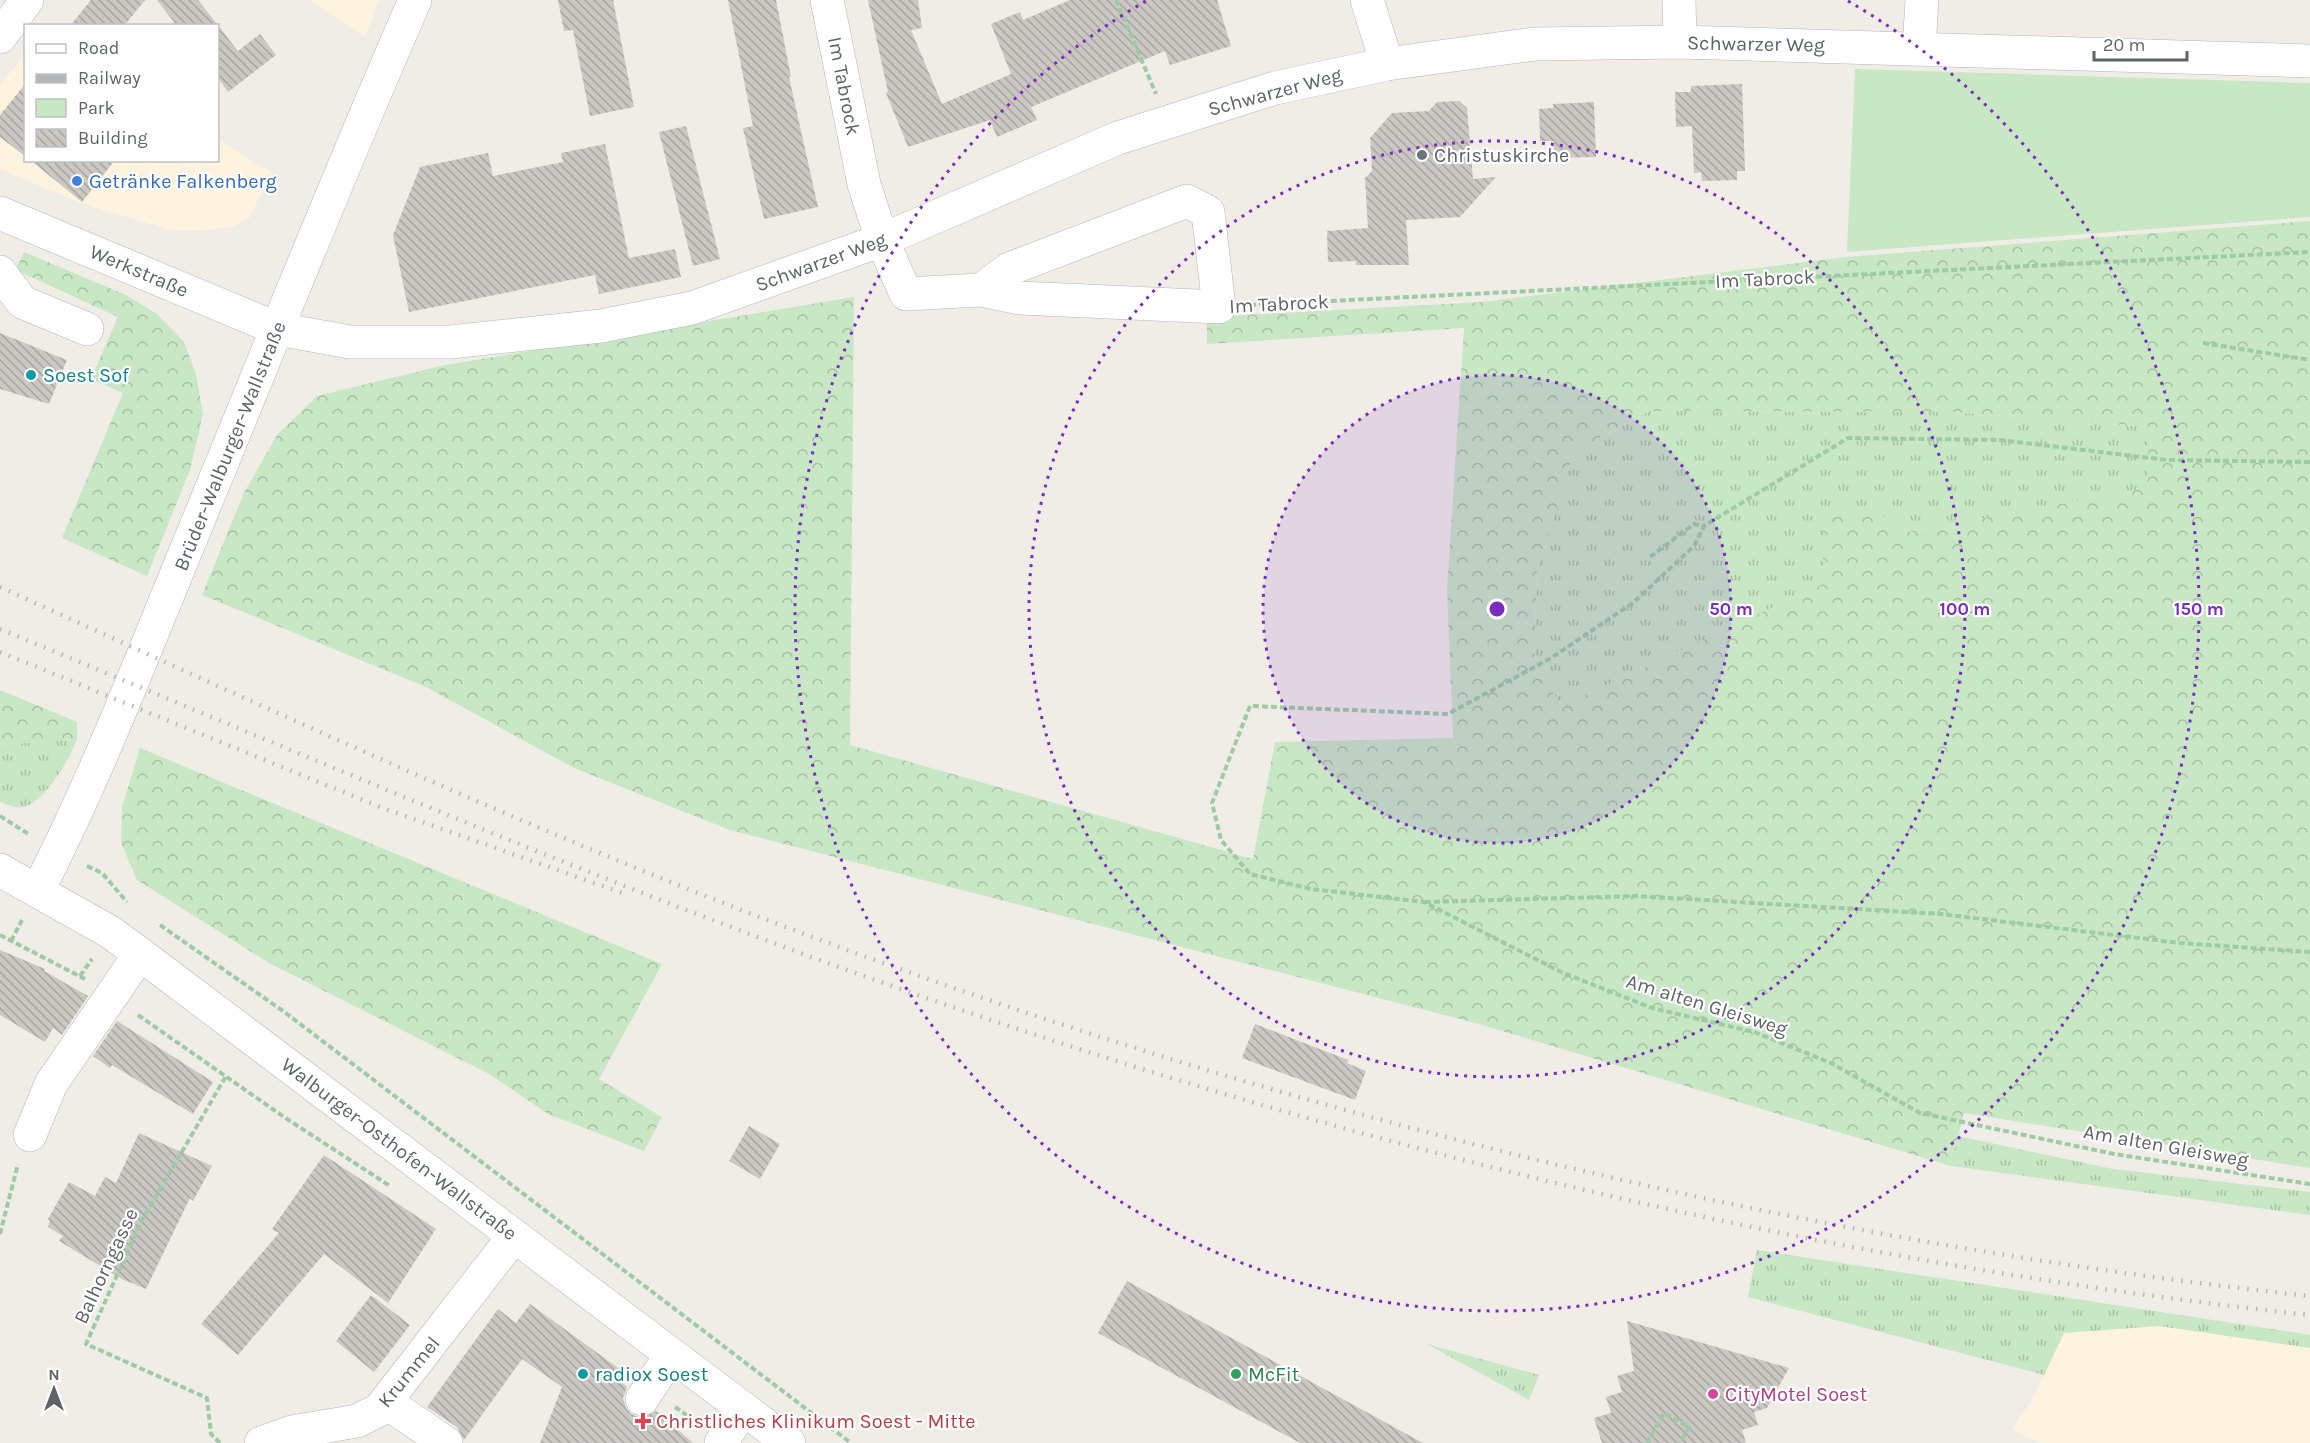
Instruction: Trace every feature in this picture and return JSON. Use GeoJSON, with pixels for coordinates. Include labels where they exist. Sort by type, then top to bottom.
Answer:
{"type":"FeatureCollection","features":[{"type":"Feature","properties":{"kind":"street","name":"Brüder-Walburger-Wallstraße"},"geometry":{"type":"LineString","coordinates":[[38,890],[98,765],[342,168],[415,0]]}},
{"type":"Feature","properties":{"kind":"street","name":"Im Tabrock"},"geometry":{"type":"LineString","coordinates":[[827,0],[864,184],[882,240],[906,294],[981,290]]}},
{"type":"Feature","properties":{"kind":"street"},"geometry":{"type":"LineString","coordinates":[[1367,0],[1387,64]]}},
{"type":"Feature","properties":{"kind":"street"},"geometry":{"type":"LineString","coordinates":[[1679,0],[1680,42]]}},
{"type":"Feature","properties":{"kind":"street"},"geometry":{"type":"LineString","coordinates":[[1919,48],[1922,0]]}},
{"type":"Feature","properties":{"kind":"street","name":"Schwarzer Weg"},"geometry":{"type":"LineString","coordinates":[[278,329],[350,342],[439,342],[601,326],[692,308],[882,240],[1118,138],[1275,88],[1387,64],[1535,44],[1680,42],[2310,61]]}},
{"type":"Feature","properties":{"kind":"street"},"geometry":{"type":"LineString","coordinates":[[1186,201],[1208,212],[1219,307],[1020,298],[981,290],[1009,269],[1186,201]]}},
{"type":"Feature","properties":{"kind":"street","name":"Werkstraße"},"geometry":{"type":"LineString","coordinates":[[0,213],[278,329]]}},
{"type":"Feature","properties":{"kind":"street"},"geometry":{"type":"LineString","coordinates":[[0,272],[22,302],[87,329]]}},
{"type":"Feature","properties":{"kind":"street","name":"Walburger-Osthofen-Wallstraße"},"geometry":{"type":"LineString","coordinates":[[0,870],[110,932],[410,1155],[789,1443]]}},
{"type":"Feature","properties":{"kind":"street"},"geometry":{"type":"LineString","coordinates":[[30,1135],[51,1084],[140,954]]}},
{"type":"Feature","properties":{"kind":"street","name":"Krummel"},"geometry":{"type":"LineString","coordinates":[[261,1443],[292,1432],[357,1421],[372,1415],[387,1404],[514,1236]]}},
{"type":"Feature","properties":{"kind":"street"},"geometry":{"type":"LineString","coordinates":[[646,1393],[671,1355]]}},
{"type":"Feature","properties":{"kind":"street"},"geometry":{"type":"LineString","coordinates":[[387,1404],[446,1443]]}},
{"type":"Feature","properties":{"kind":"street"},"geometry":{"type":"LineString","coordinates":[[721,1442],[743,1409]]}},
{"type":"Feature","properties":{"kind":"path"},"geometry":{"type":"LineString","coordinates":[[1116,0],[1168,122]]}},
{"type":"Feature","properties":{"kind":"path","name":"Im Tabrock"},"geometry":{"type":"LineString","coordinates":[[1219,307],[2310,252]]}},
{"type":"Feature","properties":{"kind":"path"},"geometry":{"type":"LineString","coordinates":[[2203,343],[2310,360]]}},
{"type":"Feature","properties":{"kind":"path"},"geometry":{"type":"LineString","coordinates":[[1650,557],[1694,525],[1704,526],[1848,438],[2000,440],[2167,460],[2310,462]]}},
{"type":"Feature","properties":{"kind":"path","name":"Am alten Gleisweg"},"geometry":{"type":"LineString","coordinates":[[1704,526],[1694,546],[1633,603],[1551,658],[1448,714],[1250,706],[1212,803],[1221,840],[1250,874],[1311,889],[1424,902],[1561,972],[1653,1008],[1754,1032],[1831,1063],[1920,1113],[2114,1154],[2310,1184]]}},
{"type":"Feature","properties":{"kind":"path"},"geometry":{"type":"LineString","coordinates":[[58,851],[102,873],[136,909]]}},
{"type":"Feature","properties":{"kind":"path"},"geometry":{"type":"LineString","coordinates":[[1424,902],[1647,896],[1941,914],[2180,943],[2310,951]]}},
{"type":"Feature","properties":{"kind":"path"},"geometry":{"type":"LineString","coordinates":[[156,922],[283,1011],[719,1340],[851,1443]]}},
{"type":"Feature","properties":{"kind":"path"},"geometry":{"type":"LineString","coordinates":[[0,935],[80,976]]}},
{"type":"Feature","properties":{"kind":"path"},"geometry":{"type":"LineString","coordinates":[[110,996],[391,1187]]}},
{"type":"Feature","properties":{"kind":"path","name":"Balhorngasse"},"geometry":{"type":"LineString","coordinates":[[220,1443],[211,1434],[207,1398],[86,1344],[141,1222],[226,1076]]}},
{"type":"Feature","properties":{"kind":"path"},"geometry":{"type":"LineString","coordinates":[[0,1234],[18,1163],[30,1135]]}},
{"type":"Feature","properties":{"kind":"path"},"geometry":{"type":"LineString","coordinates":[[646,1393],[666,1401],[721,1442]]}},
{"type":"Feature","properties":{"kind":"path"},"geometry":{"type":"LineString","coordinates":[[1647,1443],[1664,1413],[1689,1427],[1680,1443]]}},
{"type":"Feature","properties":{"kind":"shaded area"},"geometry":{"type":"Polygon","coordinates":[[[309,0],[379,0],[365,37],[309,0]]]}},
{"type":"Feature","properties":{"kind":"shaded area"},"geometry":{"type":"Polygon","coordinates":[[[24,55],[24,162],[219,162],[219,141],[271,172],[250,217],[235,226],[211,230],[174,231],[80,203],[0,169],[0,85],[24,55]]]}},
{"type":"Feature","properties":{"kind":"shaded area"},"geometry":{"type":"Polygon","coordinates":[[[2159,1326],[2310,1348],[2310,1443],[2041,1443],[2012,1430],[2033,1398],[2063,1333],[2159,1326]]]}},
{"type":"Feature","properties":{"kind":"green space"},"geometry":{"type":"Polygon","coordinates":[[[1855,69],[2310,83],[2310,217],[1847,252],[1855,69]]]}},
{"type":"Feature","properties":{"kind":"green space"},"geometry":{"type":"Polygon","coordinates":[[[2310,221],[2310,1168],[1964,1113],[1951,1166],[1479,1024],[730,830],[574,768],[426,687],[202,595],[244,493],[277,435],[317,396],[445,365],[854,297],[850,745],[1253,859],[1275,742],[1453,738],[1447,589],[1464,328],[1207,344],[1207,317],[1482,302],[1846,257],[2310,221]],[[1649,411],[1574,452],[1537,570],[1534,665],[1562,706],[1823,584],[1823,515],[1875,511],[1908,532],[2147,488],[2149,427],[1952,412],[1649,411]]]}},
{"type":"Feature","properties":{"kind":"green space"},"geometry":{"type":"Polygon","coordinates":[[[24,252],[126,295],[157,314],[184,342],[196,374],[203,414],[190,470],[147,576],[62,538],[123,393],[91,379],[118,317],[16,270],[24,252]]]}},
{"type":"Feature","properties":{"kind":"green space"},"geometry":{"type":"Polygon","coordinates":[[[1649,411],[1952,412],[2150,427],[2147,488],[1908,532],[1875,512],[1823,516],[1823,584],[1562,706],[1534,665],[1537,570],[1574,452],[1649,411]]]}},
{"type":"Feature","properties":{"kind":"green space"},"geometry":{"type":"Polygon","coordinates":[[[0,690],[77,722],[77,739],[0,745],[0,690]]]}},
{"type":"Feature","properties":{"kind":"green space"},"geometry":{"type":"Polygon","coordinates":[[[77,739],[57,777],[35,802],[27,806],[13,807],[0,802],[0,745],[77,739]]]}},
{"type":"Feature","properties":{"kind":"green space"},"geometry":{"type":"Polygon","coordinates":[[[140,748],[662,964],[599,1079],[662,1117],[644,1151],[548,1114],[491,1075],[269,963],[137,880],[121,843],[122,807],[140,748]]]}},
{"type":"Feature","properties":{"kind":"green space"},"geometry":{"type":"Polygon","coordinates":[[[1958,1136],[2113,1169],[2310,1192],[2310,1215],[1951,1166],[1958,1136]]]}},
{"type":"Feature","properties":{"kind":"green space"},"geometry":{"type":"Polygon","coordinates":[[[1757,1250],[2310,1335],[2310,1348],[2159,1326],[2064,1333],[2044,1375],[1748,1297],[1757,1250]]]}},
{"type":"Feature","properties":{"kind":"green space"},"geometry":{"type":"Polygon","coordinates":[[[1427,1344],[1539,1375],[1529,1400],[1427,1344]]]}},
{"type":"Feature","properties":{"kind":"building"},"geometry":{"type":"Polygon","coordinates":[[[91,0],[145,0],[126,24],[72,24],[91,0]]]}},
{"type":"Feature","properties":{"kind":"building"},"geometry":{"type":"Polygon","coordinates":[[[157,0],[198,0],[217,24],[175,24],[157,0]]]}},
{"type":"Feature","properties":{"kind":"building"},"geometry":{"type":"Polygon","coordinates":[[[558,0],[613,0],[634,107],[590,116],[573,30],[564,31],[558,0]]]}},
{"type":"Feature","properties":{"kind":"building"},"geometry":{"type":"Polygon","coordinates":[[[728,0],[776,0],[791,77],[789,77],[818,207],[764,219],[743,128],[753,126],[728,0]]]}},
{"type":"Feature","properties":{"kind":"building"},"geometry":{"type":"Polygon","coordinates":[[[868,0],[918,0],[922,28],[911,30],[942,104],[1011,74],[991,24],[1020,12],[1023,20],[1070,0],[1217,0],[1231,46],[1170,65],[1165,51],[1031,107],[1037,120],[997,137],[990,120],[908,147],[886,93],[888,92],[868,0]]]}},
{"type":"Feature","properties":{"kind":"building"},"geometry":{"type":"Polygon","coordinates":[[[219,27],[238,51],[260,34],[276,55],[228,92],[219,79],[219,27]]]}},
{"type":"Feature","properties":{"kind":"building"},"geometry":{"type":"Polygon","coordinates":[[[1742,84],[1745,171],[1737,171],[1737,180],[1702,181],[1701,172],[1694,173],[1692,126],[1676,127],[1675,92],[1691,92],[1691,86],[1742,84]]]}},
{"type":"Feature","properties":{"kind":"building"},"geometry":{"type":"Polygon","coordinates":[[[24,85],[24,155],[0,137],[0,115],[24,85]]]}},
{"type":"Feature","properties":{"kind":"building","name":"Christuskirche"},"geometry":{"type":"Polygon","coordinates":[[[1459,101],[1467,108],[1473,179],[1496,177],[1460,217],[1406,220],[1409,265],[1356,265],[1356,261],[1328,262],[1327,231],[1368,228],[1365,178],[1372,171],[1370,138],[1392,113],[1429,111],[1437,102],[1459,101]]]}},
{"type":"Feature","properties":{"kind":"building"},"geometry":{"type":"Polygon","coordinates":[[[1594,102],[1596,157],[1554,158],[1554,141],[1540,141],[1539,109],[1553,108],[1553,104],[1594,102]]]}},
{"type":"Feature","properties":{"kind":"building"},"geometry":{"type":"Polygon","coordinates":[[[686,126],[720,259],[693,266],[659,132],[686,126]]]}},
{"type":"Feature","properties":{"kind":"building"},"geometry":{"type":"Polygon","coordinates":[[[605,144],[629,258],[675,249],[681,277],[599,294],[595,275],[409,312],[393,235],[420,167],[488,153],[493,176],[563,162],[561,153],[605,144]]]}},
{"type":"Feature","properties":{"kind":"building","name":"Getränke Falkenberg"},"geometry":{"type":"Polygon","coordinates":[[[32,162],[113,162],[82,202],[32,162]]]}},
{"type":"Feature","properties":{"kind":"building","name":"Soest Sof"},"geometry":{"type":"Polygon","coordinates":[[[0,333],[67,360],[49,404],[0,389],[0,333]]]}},
{"type":"Feature","properties":{"kind":"building"},"geometry":{"type":"Polygon","coordinates":[[[0,950],[45,969],[44,971],[88,996],[62,1035],[53,1028],[45,1042],[0,1015],[0,950]]]}},
{"type":"Feature","properties":{"kind":"building"},"geometry":{"type":"Polygon","coordinates":[[[117,1021],[213,1082],[193,1114],[112,1065],[110,1068],[93,1056],[117,1021]]]}},
{"type":"Feature","properties":{"kind":"building"},"geometry":{"type":"Polygon","coordinates":[[[1255,1024],[1348,1060],[1347,1063],[1366,1071],[1355,1100],[1242,1058],[1255,1024]]]}},
{"type":"Feature","properties":{"kind":"building"},"geometry":{"type":"Polygon","coordinates":[[[749,1126],[780,1144],[760,1179],[729,1161],[749,1126]]]}},
{"type":"Feature","properties":{"kind":"building"},"geometry":{"type":"Polygon","coordinates":[[[139,1133],[212,1166],[193,1201],[190,1198],[146,1289],[122,1279],[59,1241],[63,1236],[48,1227],[50,1221],[48,1219],[69,1182],[95,1196],[105,1177],[116,1183],[139,1133]]]}},
{"type":"Feature","properties":{"kind":"building"},"geometry":{"type":"Polygon","coordinates":[[[324,1155],[436,1229],[388,1303],[324,1254],[238,1355],[201,1324],[279,1233],[272,1229],[324,1155]]]}},
{"type":"Feature","properties":{"kind":"building","name":"McFit"},"geometry":{"type":"Polygon","coordinates":[[[1127,1281],[1423,1443],[1300,1443],[1098,1333],[1127,1281]]]}},
{"type":"Feature","properties":{"kind":"building"},"geometry":{"type":"Polygon","coordinates":[[[371,1295],[410,1325],[374,1372],[336,1341],[371,1295]]]}},
{"type":"Feature","properties":{"kind":"building"},"geometry":{"type":"Polygon","coordinates":[[[530,1304],[625,1373],[620,1381],[627,1387],[623,1398],[631,1414],[641,1418],[656,1411],[693,1443],[540,1443],[562,1387],[522,1359],[464,1440],[457,1427],[427,1407],[498,1309],[516,1323],[530,1304]]]}},
{"type":"Feature","properties":{"kind":"building"},"geometry":{"type":"Polygon","coordinates":[[[1627,1321],[1789,1368],[1767,1408],[1754,1412],[1758,1425],[1742,1430],[1746,1443],[1602,1443],[1594,1418],[1611,1413],[1606,1397],[1622,1392],[1617,1376],[1634,1371],[1627,1321]]]}},
{"type":"Feature","properties":{"kind":"railway"},"geometry":{"type":"LineString","coordinates":[[0,587],[400,768],[602,854],[807,935],[988,1000],[1172,1059],[1358,1114],[1547,1162],[1737,1205],[1928,1242],[2119,1272],[2310,1296]]}},
{"type":"Feature","properties":{"kind":"railway"},"geometry":{"type":"LineString","coordinates":[[0,629],[455,818],[684,909],[915,994],[1085,1051],[1256,1103],[1429,1151],[1603,1194],[1779,1232],[1955,1265],[2132,1293],[2310,1315]]}},
{"type":"Feature","properties":{"kind":"railway"},"geometry":{"type":"LineString","coordinates":[[0,652],[380,807],[628,895]]}},
{"type":"Feature","properties":{"kind":"place","name":"Christuskirche"},"geometry":{"type":"Point","coordinates":[1422,155]}},
{"type":"Feature","properties":{"kind":"place","name":"Getränke Falkenberg"},"geometry":{"type":"Point","coordinates":[77,181]}},
{"type":"Feature","properties":{"kind":"place","name":"Soest Sof"},"geometry":{"type":"Point","coordinates":[31,375]}},
{"type":"Feature","properties":{"kind":"place","name":"radiox Soest"},"geometry":{"type":"Point","coordinates":[583,1374]}},
{"type":"Feature","properties":{"kind":"place","name":"McFit"},"geometry":{"type":"Point","coordinates":[1236,1374]}},
{"type":"Feature","properties":{"kind":"place","name":"CityMotel Soest"},"geometry":{"type":"Point","coordinates":[1713,1394]}},
{"type":"Feature","properties":{"kind":"place","name":"Christliches Klinikum Soest - Mitte"},"geometry":{"type":"Point","coordinates":[643,1421]}}]}
